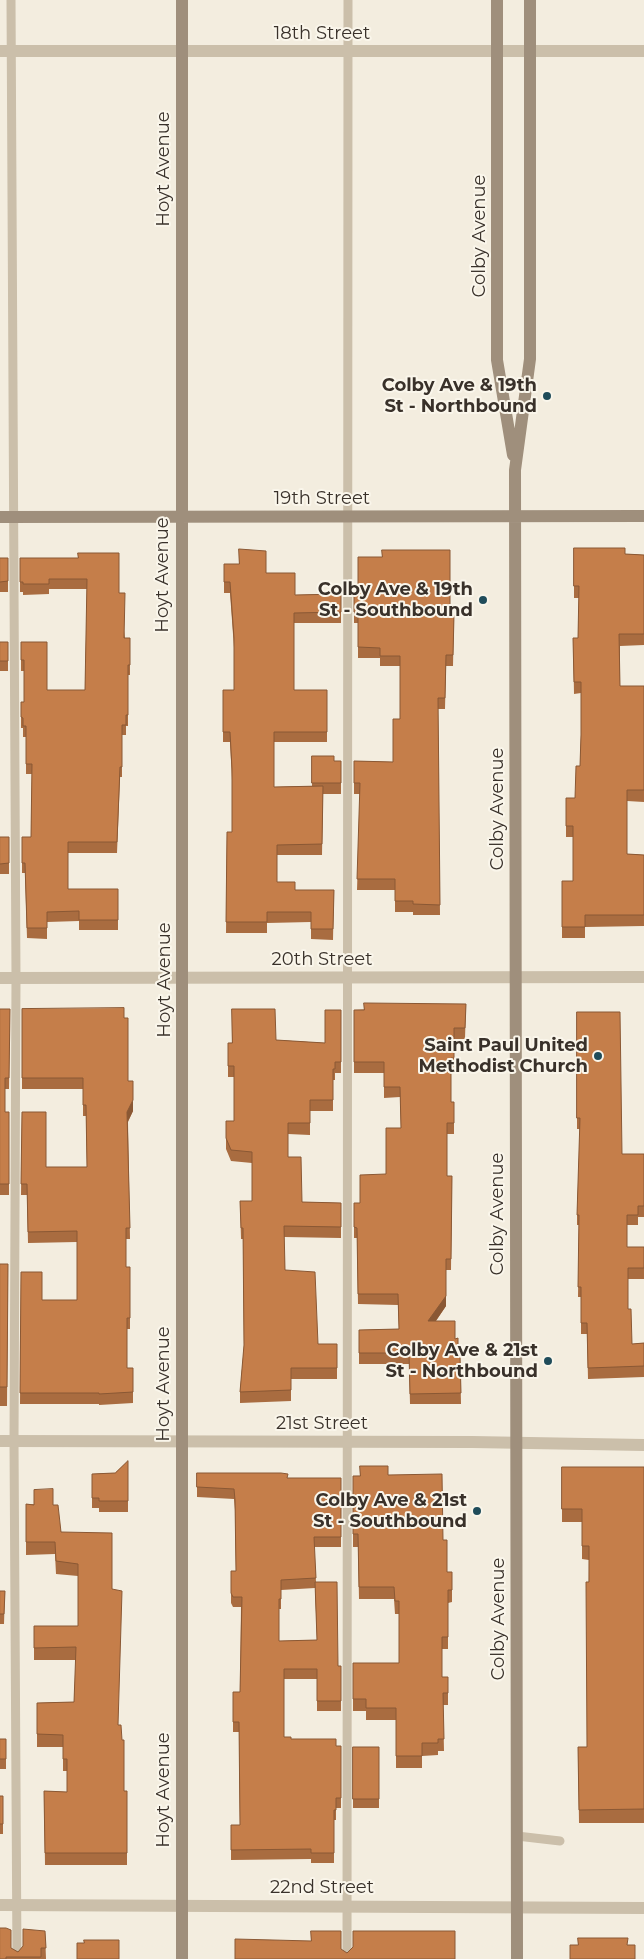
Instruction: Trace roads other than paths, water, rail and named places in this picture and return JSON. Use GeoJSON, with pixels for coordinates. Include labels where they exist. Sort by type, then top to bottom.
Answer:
{"type":"FeatureCollection","features":[{"type":"Feature","properties":{"kind":"street","name":"Hoyt Avenue"},"geometry":{"type":"LineString","coordinates":[[182,0],[182,1959]]}},
{"type":"Feature","properties":{"kind":"street","name":"Colby Avenue"},"geometry":{"type":"LineString","coordinates":[[497,0],[497,360],[515,470]]}},
{"type":"Feature","properties":{"kind":"street","name":"Colby Avenue"},"geometry":{"type":"LineString","coordinates":[[517,1959],[515,470],[530,359],[530,0]]}},
{"type":"Feature","properties":{"kind":"street","name":"18th Street"},"geometry":{"type":"LineString","coordinates":[[5,51],[644,51]]}},
{"type":"Feature","properties":{"kind":"street","name":"19th Street"},"geometry":{"type":"LineString","coordinates":[[0,517],[644,516]]}},
{"type":"Feature","properties":{"kind":"street","name":"20th Street"},"geometry":{"type":"LineString","coordinates":[[0,978],[644,978]]}},
{"type":"Feature","properties":{"kind":"street","name":"21st Street"},"geometry":{"type":"LineString","coordinates":[[0,1442],[348,1441],[644,1445]]}},
{"type":"Feature","properties":{"kind":"street","name":"22nd Street"},"geometry":{"type":"LineString","coordinates":[[0,1906],[644,1908]]}},
{"type":"Feature","properties":{"kind":"lane"},"geometry":{"type":"LineString","coordinates":[[11,0],[5,51],[14,517],[16,978],[14,1442],[17,1959]]}},
{"type":"Feature","properties":{"kind":"lane"},"geometry":{"type":"LineString","coordinates":[[347,1959],[348,978],[346,516],[348,0]]}},
{"type":"Feature","properties":{"kind":"lane"},"geometry":{"type":"LineString","coordinates":[[517,1836],[560,1842]]}},
{"type":"Feature","properties":{"kind":"place","name":"Colby Ave & 19th St - Northbound"},"geometry":{"type":"Point","coordinates":[547,396]}},
{"type":"Feature","properties":{"kind":"place","name":"Colby Ave & 19th St - Southbound"},"geometry":{"type":"Point","coordinates":[483,600]}},
{"type":"Feature","properties":{"kind":"place","name":"Saint Paul United Methodist Church"},"geometry":{"type":"Point","coordinates":[598,1056]}},
{"type":"Feature","properties":{"kind":"place","name":"Colby Ave & 21st St - Northbound"},"geometry":{"type":"Point","coordinates":[548,1361]}},
{"type":"Feature","properties":{"kind":"place","name":"Colby Ave & 21st St - Southbound"},"geometry":{"type":"Point","coordinates":[477,1511]}}]}
